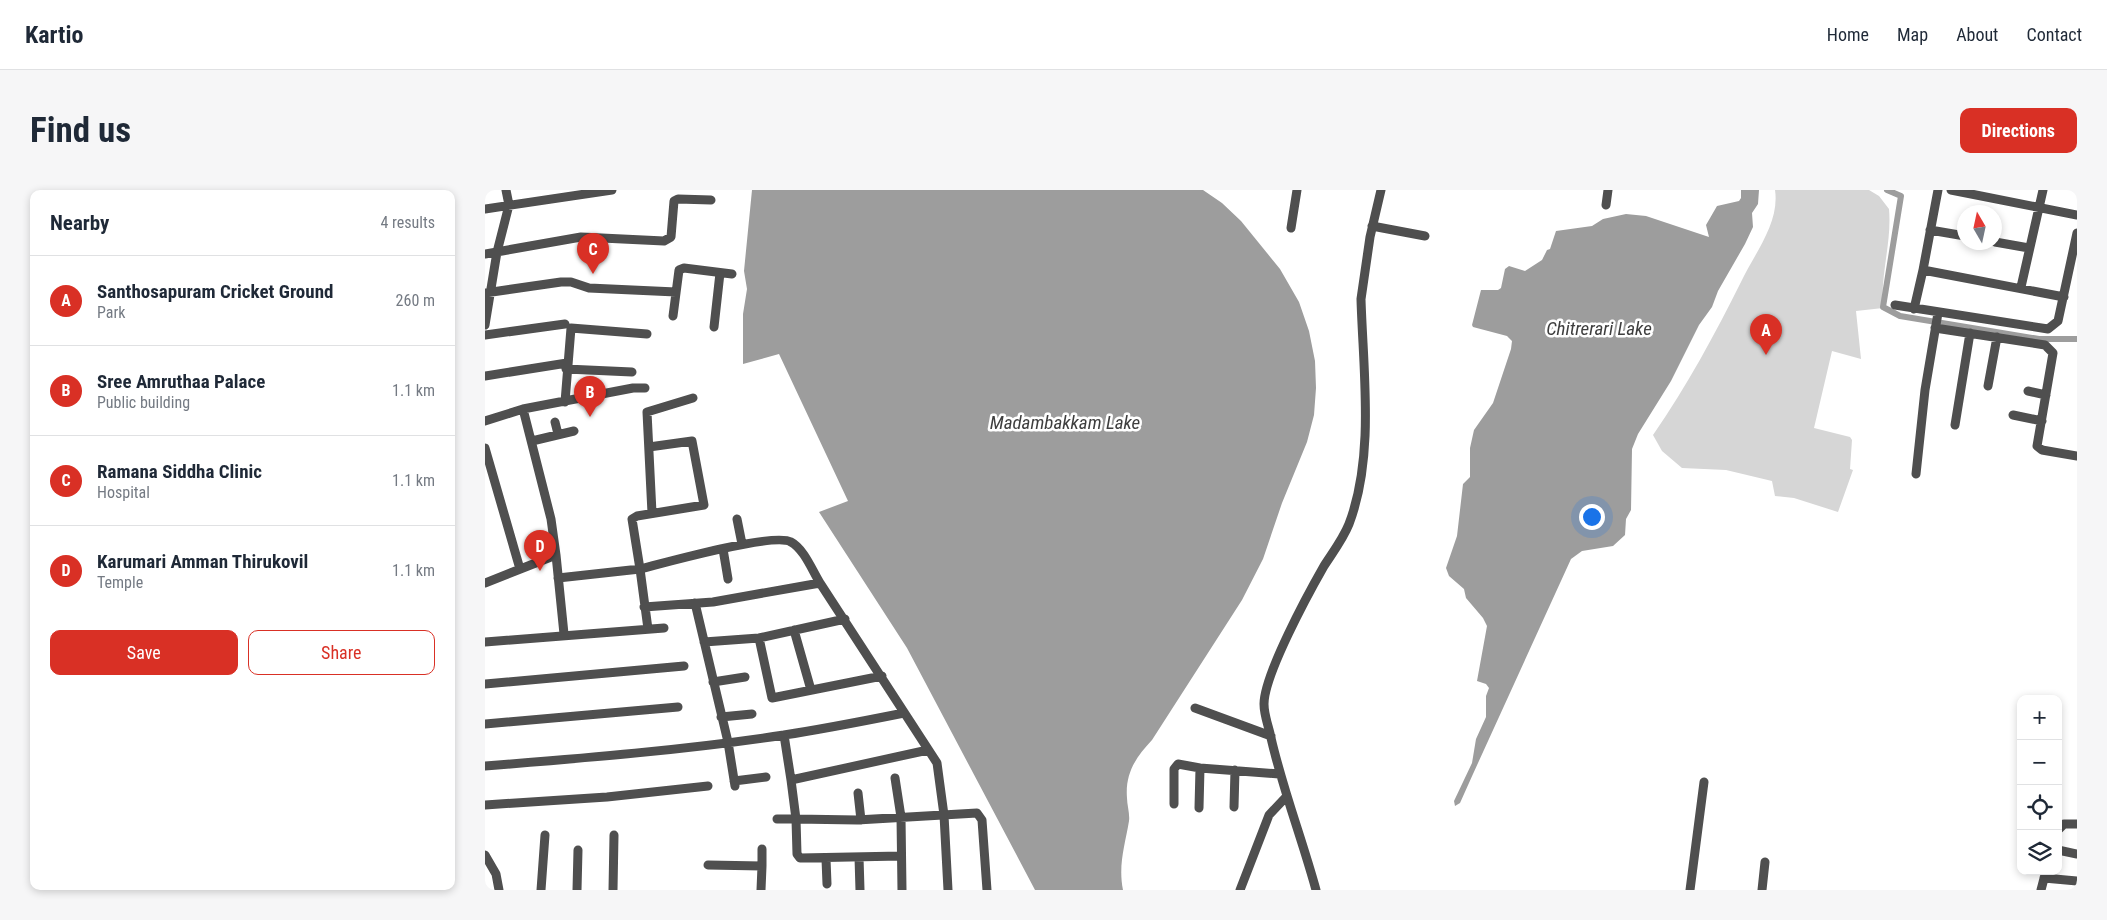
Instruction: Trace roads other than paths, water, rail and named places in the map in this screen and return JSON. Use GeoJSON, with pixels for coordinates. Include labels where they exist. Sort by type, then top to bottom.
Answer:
{"type":"FeatureCollection","features":[{"type":"Feature","properties":{"kind":"street"},"geometry":{"type":"LineString","coordinates":[[485,325],[488,293],[509,206],[505,190]]}},
{"type":"Feature","properties":{"kind":"street"},"geometry":{"type":"LineString","coordinates":[[485,209],[613,190]]}},
{"type":"Feature","properties":{"kind":"street"},"geometry":{"type":"LineString","coordinates":[[1291,228],[1297,190]]}},
{"type":"Feature","properties":{"kind":"street"},"geometry":{"type":"LineString","coordinates":[[1316,890],[1298,826],[1279,774],[1264,704],[1267,689],[1306,599],[1349,526],[1358,490],[1365,428],[1361,299],[1372,226],[1381,190]]}},
{"type":"Feature","properties":{"kind":"street"},"geometry":{"type":"LineString","coordinates":[[1606,205],[1609,190]]}},
{"type":"Feature","properties":{"kind":"street"},"geometry":{"type":"LineString","coordinates":[[1914,309],[1938,190]]}},
{"type":"Feature","properties":{"kind":"street"},"geometry":{"type":"LineString","coordinates":[[1951,190],[2040,206],[2077,215]]}},
{"type":"Feature","properties":{"kind":"street"},"geometry":{"type":"LineString","coordinates":[[2021,287],[2043,190]]}},
{"type":"Feature","properties":{"kind":"street"},"geometry":{"type":"LineString","coordinates":[[485,254],[581,238],[664,241],[671,237],[674,201],[678,199],[711,200]]}},
{"type":"Feature","properties":{"kind":"street"},"geometry":{"type":"LineString","coordinates":[[1372,226],[1425,236]]}},
{"type":"Feature","properties":{"kind":"street"},"geometry":{"type":"LineString","coordinates":[[1930,230],[1957,235]]}},
{"type":"Feature","properties":{"kind":"street"},"geometry":{"type":"LineString","coordinates":[[1937,320],[2048,329],[2058,321],[2077,233]]}},
{"type":"Feature","properties":{"kind":"street"},"geometry":{"type":"LineString","coordinates":[[2002,243],[2029,248]]}},
{"type":"Feature","properties":{"kind":"street"},"geometry":{"type":"LineString","coordinates":[[673,316],[677,274],[681,269],[732,274]]}},
{"type":"Feature","properties":{"kind":"street"},"geometry":{"type":"LineString","coordinates":[[1923,270],[2021,287],[2063,297]]}},
{"type":"Feature","properties":{"kind":"street"},"geometry":{"type":"LineString","coordinates":[[714,326],[720,273]]}},
{"type":"Feature","properties":{"kind":"street"},"geometry":{"type":"LineString","coordinates":[[488,293],[561,282],[571,282],[589,288],[676,292]]}},
{"type":"Feature","properties":{"kind":"street"},"geometry":{"type":"LineString","coordinates":[[1895,305],[1914,309],[1970,332],[2045,345],[2051,348],[2053,353],[2037,443],[2039,448],[2077,456]]}},
{"type":"Feature","properties":{"kind":"street"},"geometry":{"type":"LineString","coordinates":[[1916,474],[1925,390],[1937,320]]}},
{"type":"Feature","properties":{"kind":"street"},"geometry":{"type":"LineString","coordinates":[[485,335],[565,324]]}},
{"type":"Feature","properties":{"kind":"street"},"geometry":{"type":"LineString","coordinates":[[565,402],[571,328],[647,334]]}},
{"type":"Feature","properties":{"kind":"street"},"geometry":{"type":"LineString","coordinates":[[1955,425],[1970,332]]}},
{"type":"Feature","properties":{"kind":"street"},"geometry":{"type":"LineString","coordinates":[[1988,386],[1997,337]]}},
{"type":"Feature","properties":{"kind":"street"},"geometry":{"type":"LineString","coordinates":[[485,376],[567,366],[632,372]]}},
{"type":"Feature","properties":{"kind":"street"},"geometry":{"type":"LineString","coordinates":[[485,421],[523,409],[633,388],[645,388]]}},
{"type":"Feature","properties":{"kind":"street"},"geometry":{"type":"LineString","coordinates":[[2028,391],[2046,395]]}},
{"type":"Feature","properties":{"kind":"street"},"geometry":{"type":"LineString","coordinates":[[652,513],[647,412],[693,398]]}},
{"type":"Feature","properties":{"kind":"street"},"geometry":{"type":"LineString","coordinates":[[523,409],[551,519],[564,634]]}},
{"type":"Feature","properties":{"kind":"street"},"geometry":{"type":"LineString","coordinates":[[2013,415],[2041,421]]}},
{"type":"Feature","properties":{"kind":"street"},"geometry":{"type":"LineString","coordinates":[[555,422],[558,434]]}},
{"type":"Feature","properties":{"kind":"street"},"geometry":{"type":"LineString","coordinates":[[532,441],[574,431]]}},
{"type":"Feature","properties":{"kind":"street"},"geometry":{"type":"LineString","coordinates":[[648,629],[632,522],[634,517],[704,505],[692,441],[649,447]]}},
{"type":"Feature","properties":{"kind":"street"},"geometry":{"type":"LineString","coordinates":[[485,448],[520,569]]}},
{"type":"Feature","properties":{"kind":"street"},"geometry":{"type":"LineString","coordinates":[[737,519],[742,544]]}},
{"type":"Feature","properties":{"kind":"street"},"geometry":{"type":"LineString","coordinates":[[558,578],[640,569],[742,544],[781,539],[792,542],[802,552],[820,583],[937,763],[944,815],[948,890]]}},
{"type":"Feature","properties":{"kind":"street"},"geometry":{"type":"LineString","coordinates":[[723,549],[728,579]]}},
{"type":"Feature","properties":{"kind":"street"},"geometry":{"type":"LineString","coordinates":[[485,583],[556,555]]}},
{"type":"Feature","properties":{"kind":"street"},"geometry":{"type":"LineString","coordinates":[[645,607],[713,602],[820,583]]}},
{"type":"Feature","properties":{"kind":"street"},"geometry":{"type":"LineString","coordinates":[[695,603],[728,742],[735,783],[766,777]]}},
{"type":"Feature","properties":{"kind":"street"},"geometry":{"type":"LineString","coordinates":[[704,642],[759,638],[845,619]]}},
{"type":"Feature","properties":{"kind":"street"},"geometry":{"type":"LineString","coordinates":[[485,642],[564,634],[664,628]]}},
{"type":"Feature","properties":{"kind":"street"},"geometry":{"type":"LineString","coordinates":[[794,630],[811,690]]}},
{"type":"Feature","properties":{"kind":"street"},"geometry":{"type":"LineString","coordinates":[[759,638],[771,697],[882,676]]}},
{"type":"Feature","properties":{"kind":"street"},"geometry":{"type":"LineString","coordinates":[[485,684],[685,666]]}},
{"type":"Feature","properties":{"kind":"street"},"geometry":{"type":"LineString","coordinates":[[713,682],[745,677]]}},
{"type":"Feature","properties":{"kind":"street"},"geometry":{"type":"LineString","coordinates":[[485,724],[678,707]]}},
{"type":"Feature","properties":{"kind":"street"},"geometry":{"type":"LineString","coordinates":[[1195,708],[1271,736]]}},
{"type":"Feature","properties":{"kind":"street"},"geometry":{"type":"LineString","coordinates":[[485,766],[582,758],[728,742],[783,735],[904,713]]}},
{"type":"Feature","properties":{"kind":"street"},"geometry":{"type":"LineString","coordinates":[[721,717],[752,714]]}},
{"type":"Feature","properties":{"kind":"street"},"geometry":{"type":"LineString","coordinates":[[783,735],[796,819],[798,856],[803,859],[901,856]]}},
{"type":"Feature","properties":{"kind":"street"},"geometry":{"type":"LineString","coordinates":[[791,780],[928,750]]}},
{"type":"Feature","properties":{"kind":"street"},"geometry":{"type":"LineString","coordinates":[[1174,804],[1174,766],[1178,764],[1200,768],[1279,774]]}},
{"type":"Feature","properties":{"kind":"street"},"geometry":{"type":"LineString","coordinates":[[1199,808],[1200,768]]}},
{"type":"Feature","properties":{"kind":"street"},"geometry":{"type":"LineString","coordinates":[[1233,808],[1235,770]]}},
{"type":"Feature","properties":{"kind":"street"},"geometry":{"type":"LineString","coordinates":[[895,778],[901,817],[902,890]]}},
{"type":"Feature","properties":{"kind":"street"},"geometry":{"type":"LineString","coordinates":[[1691,890],[1704,782]]}},
{"type":"Feature","properties":{"kind":"street"},"geometry":{"type":"LineString","coordinates":[[485,805],[607,797],[708,786]]}},
{"type":"Feature","properties":{"kind":"street"},"geometry":{"type":"LineString","coordinates":[[858,793],[861,820]]}},
{"type":"Feature","properties":{"kind":"street"},"geometry":{"type":"LineString","coordinates":[[1240,890],[1269,815],[1286,797]]}},
{"type":"Feature","properties":{"kind":"street"},"geometry":{"type":"LineString","coordinates":[[777,818],[861,820],[977,813],[982,818],[987,890]]}},
{"type":"Feature","properties":{"kind":"street"},"geometry":{"type":"LineString","coordinates":[[2062,826],[2064,824],[2077,824]]}},
{"type":"Feature","properties":{"kind":"street"},"geometry":{"type":"LineString","coordinates":[[541,890],[545,835]]}},
{"type":"Feature","properties":{"kind":"street"},"geometry":{"type":"LineString","coordinates":[[613,890],[614,835]]}},
{"type":"Feature","properties":{"kind":"street"},"geometry":{"type":"LineString","coordinates":[[761,890],[762,848]]}},
{"type":"Feature","properties":{"kind":"street"},"geometry":{"type":"LineString","coordinates":[[577,890],[579,850]]}},
{"type":"Feature","properties":{"kind":"street"},"geometry":{"type":"LineString","coordinates":[[2062,851],[2077,854]]}},
{"type":"Feature","properties":{"kind":"street"},"geometry":{"type":"LineString","coordinates":[[485,855],[496,874],[499,890]]}},
{"type":"Feature","properties":{"kind":"street"},"geometry":{"type":"LineString","coordinates":[[859,857],[859,890]]}},
{"type":"Feature","properties":{"kind":"street"},"geometry":{"type":"LineString","coordinates":[[826,858],[827,884]]}},
{"type":"Feature","properties":{"kind":"street"},"geometry":{"type":"LineString","coordinates":[[1762,890],[1765,862]]}},
{"type":"Feature","properties":{"kind":"street"},"geometry":{"type":"LineString","coordinates":[[708,865],[762,866]]}},
{"type":"Feature","properties":{"kind":"street"},"geometry":{"type":"LineString","coordinates":[[2041,890],[2045,875]]}},
{"type":"Feature","properties":{"kind":"street"},"geometry":{"type":"LineString","coordinates":[[2050,875],[2077,881]]}},
{"type":"Feature","properties":{"kind":"water","name":"Madambakkam Lake"},"geometry":{"type":"Polygon","coordinates":[[[752,190],[1203,190],[1222,203],[1241,221],[1280,269],[1299,302],[1309,331],[1315,361],[1314,415],[1307,442],[1282,503],[1263,559],[1242,600],[1152,740],[1137,759],[1130,773],[1127,789],[1129,821],[1121,872],[1123,890],[1035,890],[907,648],[819,512],[848,501],[779,354],[743,364],[743,314],[747,289],[744,271],[752,190]]]}},
{"type":"Feature","properties":{"kind":"water","name":"Chitrerari Lake"},"geometry":{"type":"Polygon","coordinates":[[[1741,190],[1759,190],[1758,204],[1752,213],[1753,227],[1718,291],[1712,307],[1699,325],[1671,381],[1638,434],[1632,449],[1631,510],[1626,519],[1625,535],[1613,546],[1582,551],[1571,559],[1460,803],[1455,806],[1454,801],[1472,763],[1476,739],[1486,717],[1486,696],[1489,688],[1486,684],[1477,681],[1487,626],[1483,618],[1466,598],[1464,589],[1449,576],[1446,568],[1457,536],[1463,484],[1470,477],[1470,448],[1474,430],[1493,403],[1512,341],[1507,336],[1473,327],[1481,290],[1498,290],[1501,288],[1505,269],[1509,266],[1525,271],[1542,260],[1547,250],[1550,249],[1556,231],[1592,226],[1603,219],[1626,214],[1646,216],[1709,237],[1706,225],[1717,206],[1739,201],[1741,190]]]}},
{"type":"Feature","properties":{"kind":"waterway"},"geometry":{"type":"LineString","coordinates":[[1887,190],[1901,196],[1883,307],[1900,316],[2039,339],[2077,339]]}},
{"type":"Feature","properties":{"kind":"place","name":"Ramana Siddha Clinic"},"geometry":{"type":"Point","coordinates":[593,274]}},
{"type":"Feature","properties":{"kind":"place","name":"Santhosapuram Cricket Ground"},"geometry":{"type":"Point","coordinates":[1766,355]}},
{"type":"Feature","properties":{"kind":"place","name":"Sree Amruthaa Palace"},"geometry":{"type":"Point","coordinates":[590,417]}},
{"type":"Feature","properties":{"kind":"place","name":"Karumari Amman Thirukovil"},"geometry":{"type":"Point","coordinates":[540,571]}}]}
